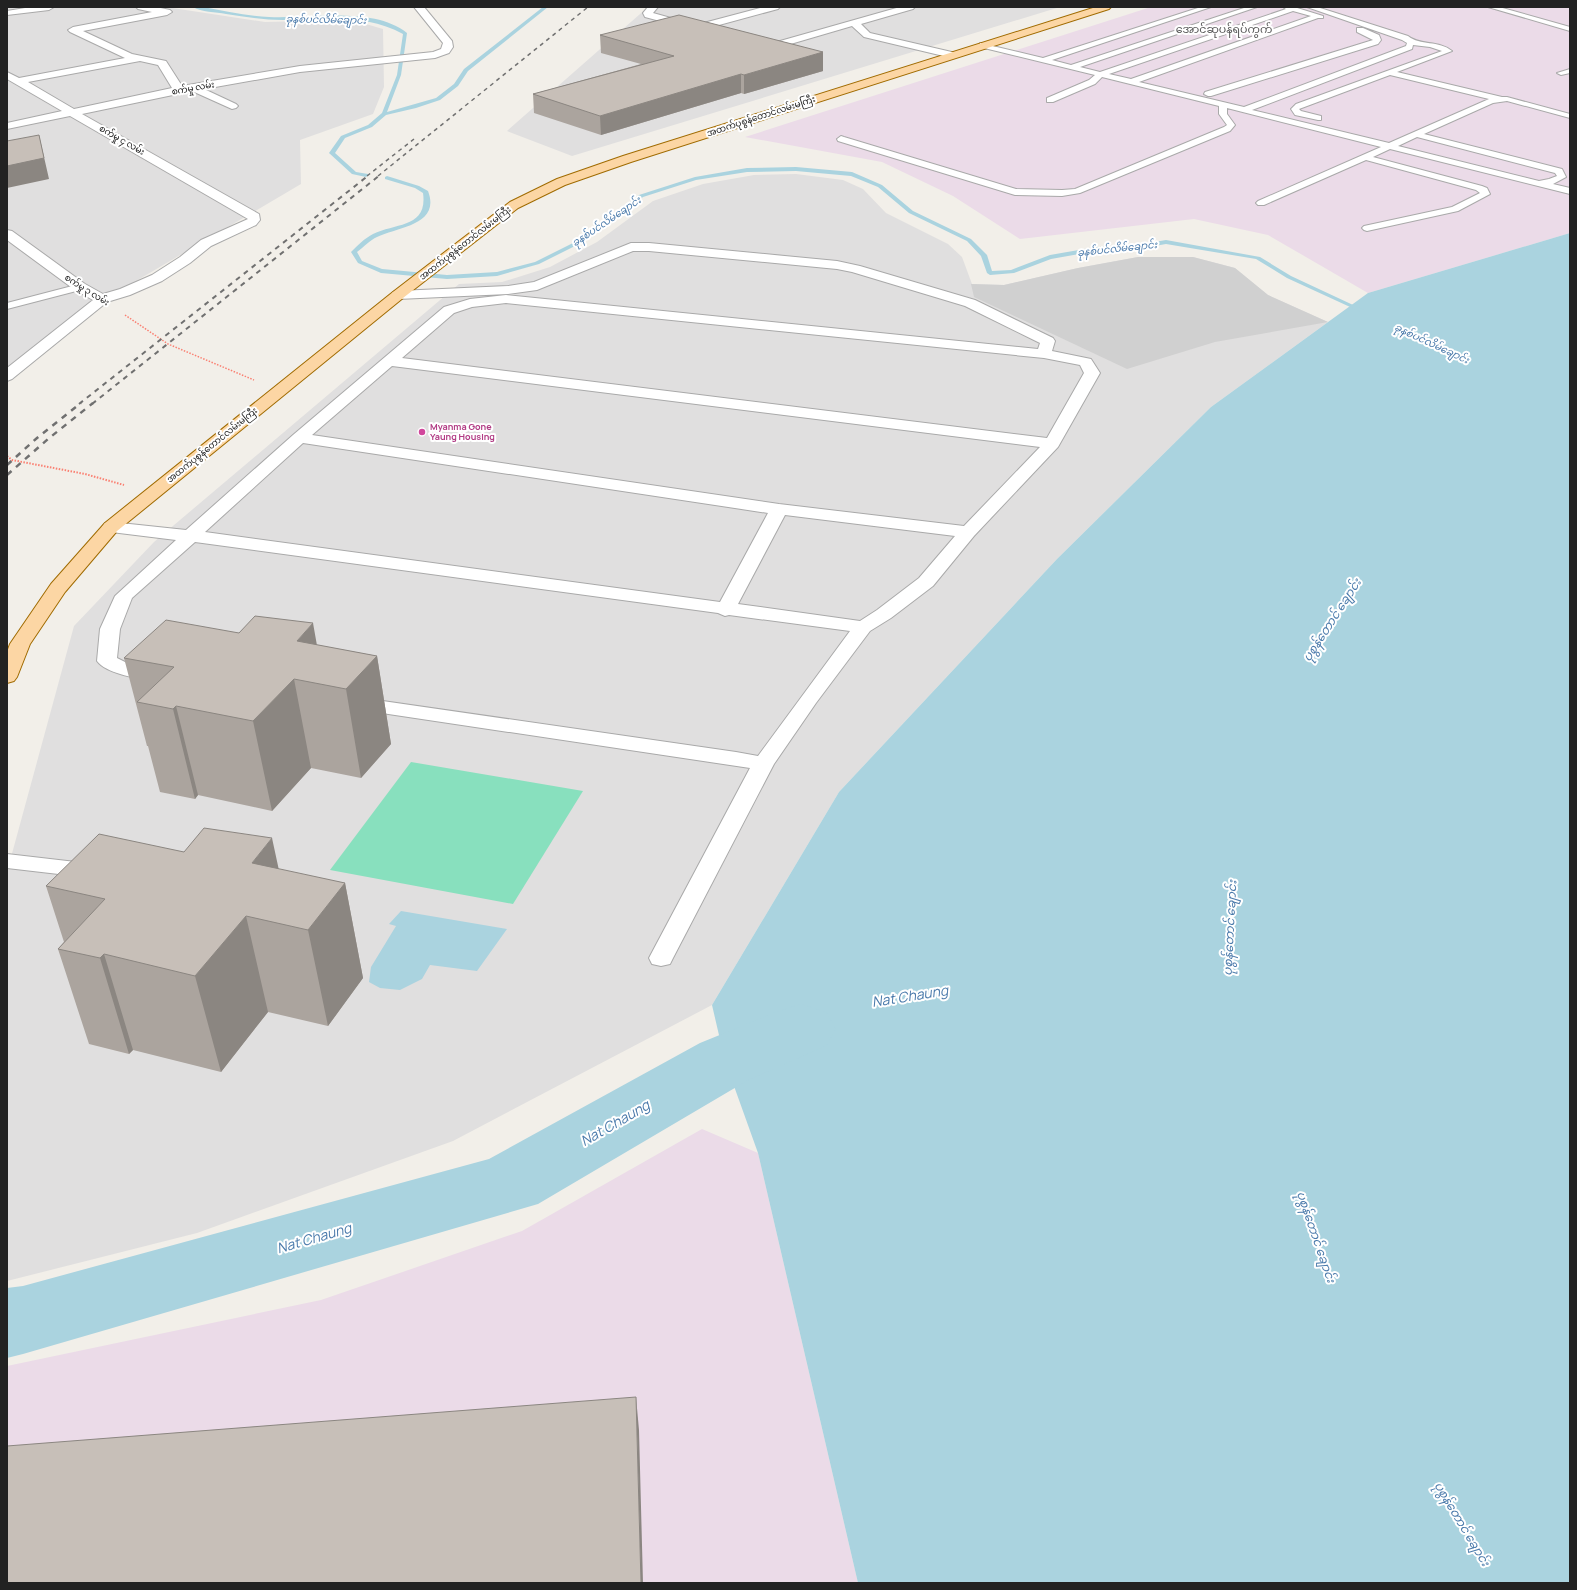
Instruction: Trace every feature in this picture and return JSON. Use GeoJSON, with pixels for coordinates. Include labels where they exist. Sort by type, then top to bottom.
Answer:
{"type":"FeatureCollection","features":[{"type":"Feature","properties":{"kind":"main road","name":"အထက်ပုစွန်တောင်လမ်းမကြီး"},"geometry":{"type":"LineString","coordinates":[[7,677],[20,644],[58,588],[111,527],[398,295],[514,205],[561,182],[627,159],[967,50],[982,50],[1106,7]]}},
{"type":"Feature","properties":{"kind":"street"},"geometry":{"type":"LineString","coordinates":[[10,14],[49,7]]}},
{"type":"Feature","properties":{"kind":"street"},"geometry":{"type":"LineString","coordinates":[[141,7],[167,12],[73,30],[137,59],[162,63],[179,90]]}},
{"type":"Feature","properties":{"kind":"street","name":"စက်မှု လမ်း"},"geometry":{"type":"LineString","coordinates":[[7,126],[179,90],[300,69],[420,57],[445,51],[448,47],[448,43],[419,7]]}},
{"type":"Feature","properties":{"kind":"street"},"geometry":{"type":"LineString","coordinates":[[653,7],[648,15],[718,34]]}},
{"type":"Feature","properties":{"kind":"street"},"geometry":{"type":"LineString","coordinates":[[697,28],[775,7]]}},
{"type":"Feature","properties":{"kind":"street"},"geometry":{"type":"LineString","coordinates":[[790,52],[766,46],[910,7]]}},
{"type":"Feature","properties":{"kind":"street"},"geometry":{"type":"LineString","coordinates":[[854,23],[860,27],[862,33],[867,36],[952,55]]}},
{"type":"Feature","properties":{"kind":"street"},"geometry":{"type":"LineString","coordinates":[[18,81],[137,59]]}},
{"type":"Feature","properties":{"kind":"street","name":"စက်မှု ၄ လမ်း"},"geometry":{"type":"LineString","coordinates":[[7,75],[254,216],[254,220],[206,244],[157,278],[125,292],[102,299]]}},
{"type":"Feature","properties":{"kind":"street"},"geometry":{"type":"LineString","coordinates":[[194,88],[232,106]]}},
{"type":"Feature","properties":{"kind":"street","name":"စက်မှု ၃ လမ်း"},"geometry":{"type":"LineString","coordinates":[[7,234],[80,287],[102,299]]}},
{"type":"Feature","properties":{"kind":"street"},"geometry":{"type":"LineString","coordinates":[[398,295],[508,290],[536,286],[631,247],[657,248],[837,265],[855,269],[970,303],[1048,341],[1044,354]]}},
{"type":"Feature","properties":{"kind":"street"},"geometry":{"type":"LineString","coordinates":[[7,376],[102,299]]}},
{"type":"Feature","properties":{"kind":"street"},"geometry":{"type":"LineString","coordinates":[[179,677],[124,669],[107,661],[110,629],[124,596],[299,438],[448,310],[470,303],[506,299],[1044,354],[1086,362],[1092,373],[1052,444],[968,532],[926,582],[884,614],[863,627],[810,699],[764,764],[662,958]]}},
{"type":"Feature","properties":{"kind":"street"},"geometry":{"type":"LineString","coordinates":[[388,361],[1052,444]]}},
{"type":"Feature","properties":{"kind":"street"},"geometry":{"type":"LineString","coordinates":[[299,438],[779,509],[968,532]]}},
{"type":"Feature","properties":{"kind":"street"},"geometry":{"type":"LineString","coordinates":[[725,610],[779,509]]}},
{"type":"Feature","properties":{"kind":"street"},"geometry":{"type":"LineString","coordinates":[[111,527],[191,536],[725,610],[863,627]]}},
{"type":"Feature","properties":{"kind":"street"},"geometry":{"type":"LineString","coordinates":[[336,700],[736,758],[764,764]]}},
{"type":"Feature","properties":{"kind":"street"},"geometry":{"type":"LineString","coordinates":[[7,861],[116,874]]}},
{"type":"Feature","properties":{"kind":"lane"},"geometry":{"type":"LineString","coordinates":[[1044,60],[1208,7]]}},
{"type":"Feature","properties":{"kind":"lane"},"geometry":{"type":"LineString","coordinates":[[1072,67],[1254,7]]}},
{"type":"Feature","properties":{"kind":"lane"},"geometry":{"type":"LineString","coordinates":[[1310,7],[1405,38],[1410,43],[1440,47],[1448,51],[1299,106],[1295,109],[1298,113],[1329,120]]}},
{"type":"Feature","properties":{"kind":"lane"},"geometry":{"type":"LineString","coordinates":[[1491,7],[1570,29]]}},
{"type":"Feature","properties":{"kind":"lane"},"geometry":{"type":"LineString","coordinates":[[1050,100],[1092,82],[1101,74],[1290,8],[1353,27],[1376,37],[1377,40],[1375,42],[1208,94]]}},
{"type":"Feature","properties":{"kind":"lane"},"geometry":{"type":"LineString","coordinates":[[1131,82],[1318,16]]}},
{"type":"Feature","properties":{"kind":"lane"},"geometry":{"type":"LineString","coordinates":[[1244,110],[1402,50],[1409,47],[1410,43]]}},
{"type":"Feature","properties":{"kind":"lane"},"geometry":{"type":"LineString","coordinates":[[982,50],[1044,60],[1536,184],[1570,191]]}},
{"type":"Feature","properties":{"kind":"lane"},"geometry":{"type":"LineString","coordinates":[[1561,73],[1570,71]]}},
{"type":"Feature","properties":{"kind":"lane"},"geometry":{"type":"LineString","coordinates":[[1391,73],[1499,99],[1507,99],[1570,116]]}},
{"type":"Feature","properties":{"kind":"lane"},"geometry":{"type":"LineString","coordinates":[[1078,78],[1092,82]]}},
{"type":"Feature","properties":{"kind":"lane"},"geometry":{"type":"LineString","coordinates":[[1261,203],[1415,134],[1491,101],[1499,99]]}},
{"type":"Feature","properties":{"kind":"lane"},"geometry":{"type":"LineString","coordinates":[[841,139],[1015,192],[1062,193],[1077,191],[1227,129],[1230,124],[1223,114],[1224,105]]}},
{"type":"Feature","properties":{"kind":"lane"},"geometry":{"type":"LineString","coordinates":[[1415,134],[1559,171],[1562,177],[1551,182],[1536,184]]}},
{"type":"Feature","properties":{"kind":"lane"},"geometry":{"type":"LineString","coordinates":[[1390,135],[1405,139]]}},
{"type":"Feature","properties":{"kind":"lane"},"geometry":{"type":"LineString","coordinates":[[1365,157],[1479,188],[1484,190],[1485,194],[1455,209],[1367,228]]}},
{"type":"Feature","properties":{"kind":"lane"},"geometry":{"type":"LineString","coordinates":[[7,306],[80,287]]}},
{"type":"Feature","properties":{"kind":"path","name":"စက်မှု ၃ လမ်း"},"geometry":{"type":"LineString","coordinates":[[102,299],[168,344],[280,391]]}},
{"type":"Feature","properties":{"kind":"path"},"geometry":{"type":"LineString","coordinates":[[7,456],[12,460],[85,474],[152,493]]}},
{"type":"Feature","properties":{"kind":"shaded area"},"geometry":{"type":"Polygon","coordinates":[[[7,7],[166,7],[265,22],[352,20],[383,29],[384,87],[373,114],[300,140],[301,184],[119,291],[7,377],[7,7]]]}},
{"type":"Feature","properties":{"kind":"shaded area"},"geometry":{"type":"Polygon","coordinates":[[[648,7],[1060,7],[572,156],[507,131],[648,7]]]}},
{"type":"Feature","properties":{"kind":"shaded area"},"geometry":{"type":"Polygon","coordinates":[[[1151,7],[1570,7],[1570,233],[1368,293],[1268,235],[1194,219],[1020,239],[953,196],[882,162],[745,137],[1151,7]]]}},
{"type":"Feature","properties":{"kind":"shaded area"},"geometry":{"type":"Polygon","coordinates":[[[796,174],[843,180],[863,189],[886,213],[948,244],[962,257],[972,284],[1004,285],[1078,268],[1138,257],[1193,257],[1235,268],[1268,295],[1328,322],[1211,407],[1057,559],[839,792],[712,1005],[453,1141],[197,1233],[7,1281],[7,872],[74,626],[154,542],[459,284],[502,282],[550,267],[597,242],[653,201],[703,184],[754,175],[796,174]]]}},
{"type":"Feature","properties":{"kind":"shaded area"},"geometry":{"type":"Polygon","coordinates":[[[1138,257],[1193,257],[1235,268],[1268,295],[1328,322],[1215,342],[1127,369],[974,297],[971,284],[1004,285],[1078,268],[1138,257]]]}},
{"type":"Feature","properties":{"kind":"shaded area"},"geometry":{"type":"Polygon","coordinates":[[[702,1129],[758,1153],[858,1583],[7,1583],[7,1366],[321,1300],[522,1231],[702,1129]]]}},
{"type":"Feature","properties":{"kind":"green space"},"geometry":{"type":"Polygon","coordinates":[[[411,762],[583,791],[513,904],[330,870],[411,762]]]}},
{"type":"Feature","properties":{"kind":"water","name":"ပုစွန်တောင် ချောင်း"},"geometry":{"type":"Polygon","coordinates":[[[1570,233],[1570,1583],[858,1583],[758,1153],[725,1061],[712,1005],[839,792],[1057,559],[1211,407],[1368,293],[1570,233]]]}},
{"type":"Feature","properties":{"kind":"water"},"geometry":{"type":"Polygon","coordinates":[[[401,911],[507,929],[477,971],[430,965],[422,979],[400,990],[380,988],[369,982],[371,967],[396,926],[389,924],[401,911]]]}},
{"type":"Feature","properties":{"kind":"building"},"geometry":{"type":"Polygon","coordinates":[[[679,15],[823,52],[744,75],[741,74],[600,116],[533,94],[674,56],[600,35],[679,15]]]}},
{"type":"Feature","properties":{"kind":"building"},"geometry":{"type":"Polygon","coordinates":[[[39,135],[44,158],[7,166],[7,141],[39,135]]]}},
{"type":"Feature","properties":{"kind":"building"},"geometry":{"type":"Polygon","coordinates":[[[255,616],[313,623],[297,641],[377,656],[346,689],[294,679],[253,721],[176,706],[173,709],[137,702],[174,667],[124,658],[166,620],[239,633],[255,616]]]}},
{"type":"Feature","properties":{"kind":"building"},"geometry":{"type":"Polygon","coordinates":[[[204,828],[272,838],[252,863],[345,883],[308,930],[246,916],[195,976],[104,954],[100,958],[58,949],[105,899],[46,886],[99,834],[184,852],[204,828]]]}},
{"type":"Feature","properties":{"kind":"building"},"geometry":{"type":"Polygon","coordinates":[[[636,1397],[641,1583],[7,1583],[7,1446],[636,1397]]]}},
{"type":"Feature","properties":{"kind":"waterway","name":"ခုနစ်ပင်လိမ်ချောင်း"},"geometry":{"type":"LineString","coordinates":[[195,7],[240,15],[268,18],[358,18],[391,25],[405,33],[399,75],[384,114]]}},
{"type":"Feature","properties":{"kind":"waterway"},"geometry":{"type":"LineString","coordinates":[[384,114],[414,107],[438,99],[456,85],[466,70],[546,7]]}},
{"type":"Feature","properties":{"kind":"waterway","name":"ခုနစ်ပင်လိမ်ချောင်း"},"geometry":{"type":"LineString","coordinates":[[366,175],[354,173],[332,153],[343,137],[370,126],[384,114]]}},
{"type":"Feature","properties":{"kind":"waterway","name":"ခုနစ်ပင်လိမ်ချောင်း"},"geometry":{"type":"LineString","coordinates":[[387,178],[417,187],[426,192],[427,203],[425,212],[412,223],[374,236],[354,252],[360,262],[381,271],[447,277],[497,274],[537,263],[581,241],[641,196],[695,179],[747,170],[796,169],[852,174],[880,186],[911,212],[969,240],[984,255],[990,273],[1012,272],[1050,257],[1096,249],[1132,248],[1166,242],[1258,258],[1289,277],[1363,311]]}},
{"type":"Feature","properties":{"kind":"waterway","name":"Nat Chaung"},"geometry":{"type":"LineString","coordinates":[[7,1323],[23,1320],[511,1183],[725,1061],[801,1029]]}},
{"type":"Feature","properties":{"kind":"railway"},"geometry":{"type":"LineString","coordinates":[[378,176],[588,7]]}},
{"type":"Feature","properties":{"kind":"railway"},"geometry":{"type":"LineString","coordinates":[[367,176],[414,139]]}},
{"type":"Feature","properties":{"kind":"railway"},"geometry":{"type":"LineString","coordinates":[[79,404],[369,175]]}},
{"type":"Feature","properties":{"kind":"railway"},"geometry":{"type":"LineString","coordinates":[[92,404],[380,175]]}},
{"type":"Feature","properties":{"kind":"railway"},"geometry":{"type":"LineString","coordinates":[[7,465],[37,438],[81,403]]}},
{"type":"Feature","properties":{"kind":"railway"},"geometry":{"type":"LineString","coordinates":[[7,475],[48,439],[93,403]]}},
{"type":"Feature","properties":{"kind":"place","name":"Myanma Gone Yaung Housing"},"geometry":{"type":"Point","coordinates":[422,432]}},
{"type":"Feature","properties":{"kind":"district","name":"အောင်ဆုပန်ရပ်ကွက်"},"geometry":{"type":"Point","coordinates":[1224,29]}}]}
